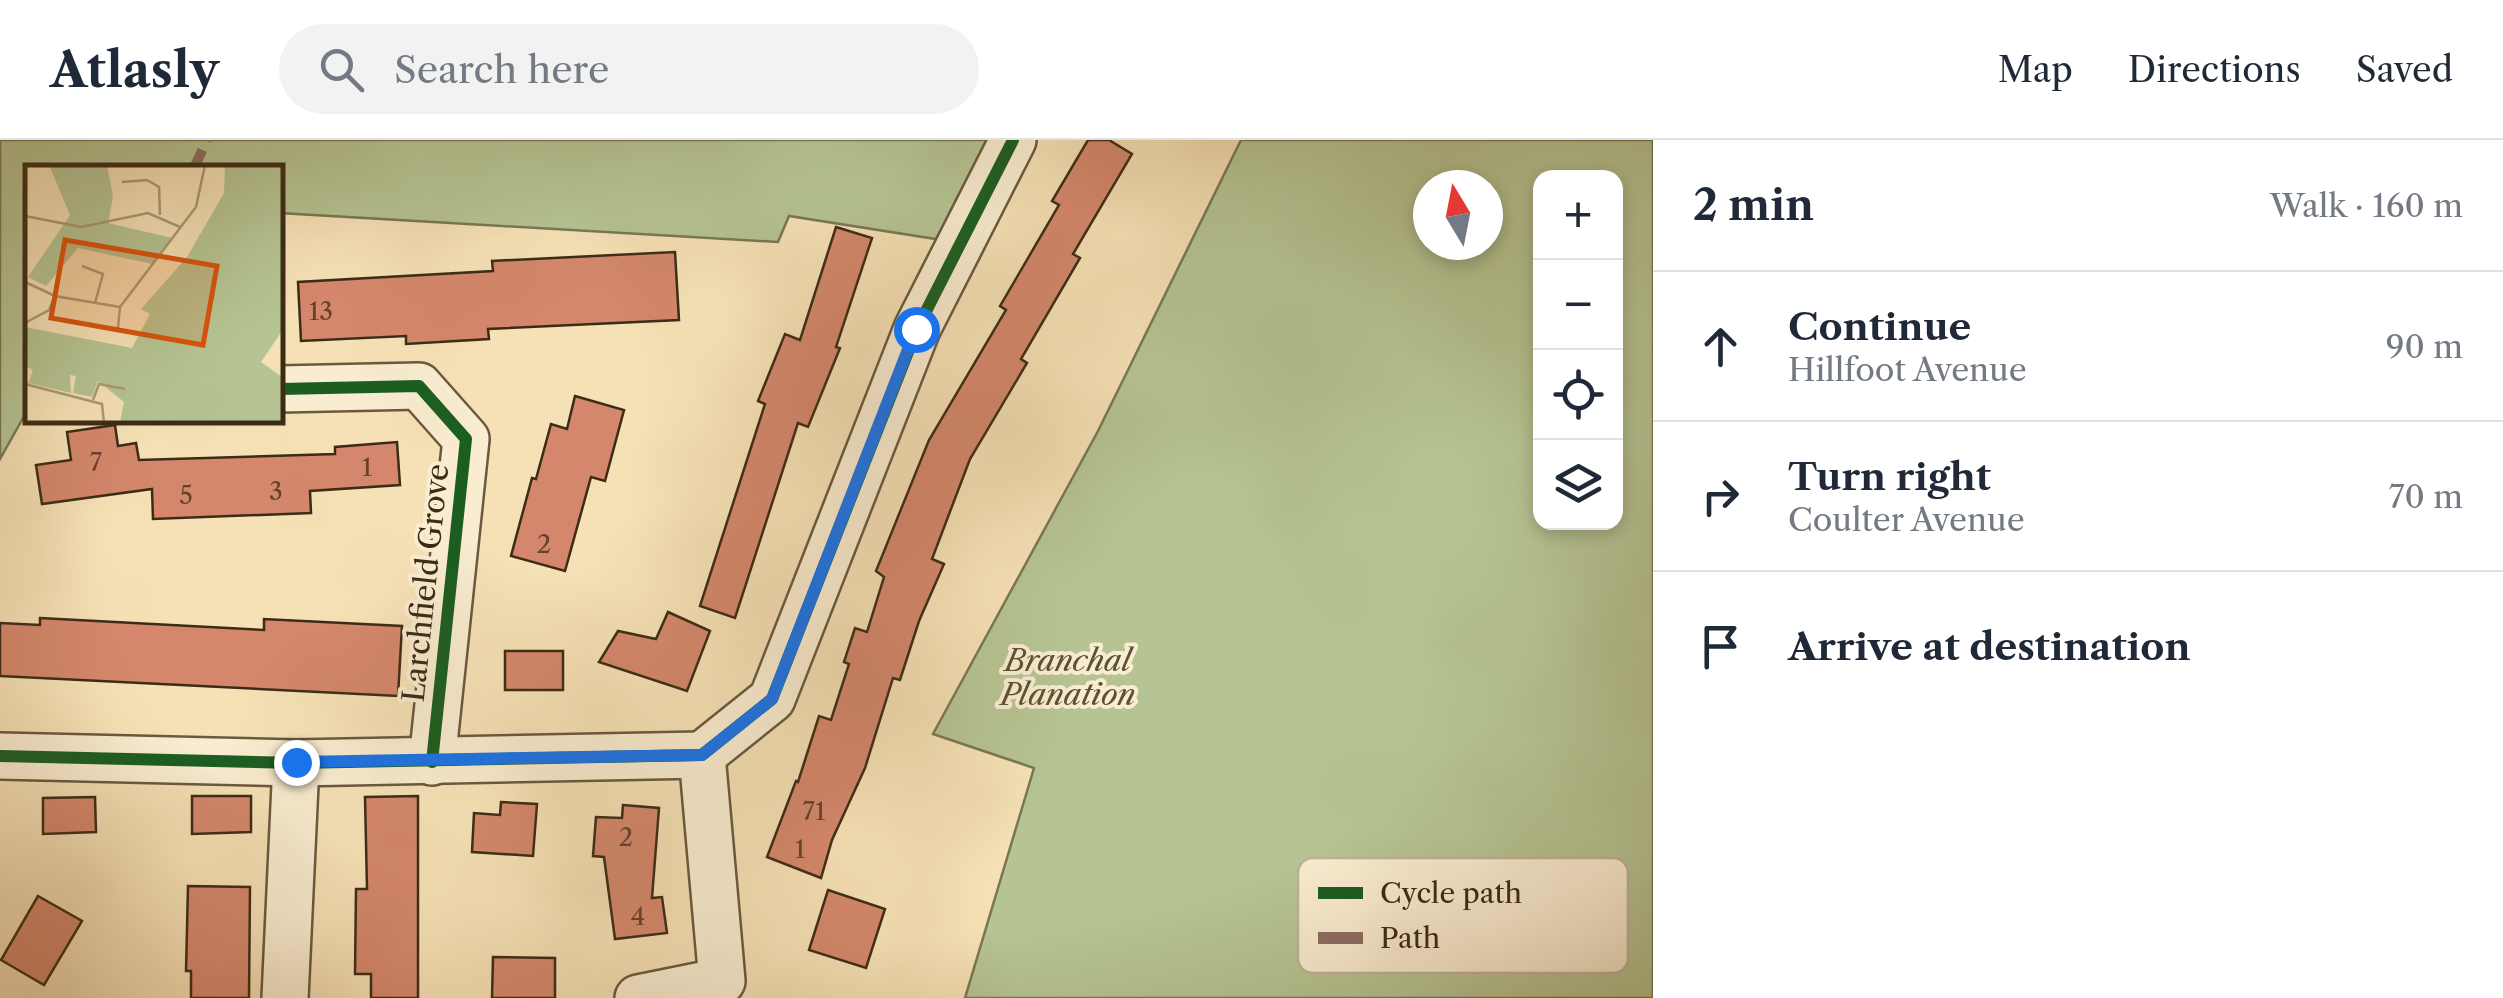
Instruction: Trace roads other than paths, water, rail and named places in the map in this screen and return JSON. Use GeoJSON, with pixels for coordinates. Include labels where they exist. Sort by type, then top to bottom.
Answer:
{"type":"FeatureCollection","features":[{"type":"Feature","properties":{"kind":"street"},"geometry":{"type":"LineString","coordinates":[[0,756],[432,762],[702,755],[772,699],[916,329],[1013,140]]}},
{"type":"Feature","properties":{"kind":"street","name":"Larchfield Grove"},"geometry":{"type":"LineString","coordinates":[[282,389],[419,386],[466,439],[432,762]]}},
{"type":"Feature","properties":{"kind":"street"},"geometry":{"type":"LineString","coordinates":[[638,998],[722,981],[702,755]]}},
{"type":"Feature","properties":{"kind":"street"},"geometry":{"type":"LineString","coordinates":[[285,998],[296,762]]}},
{"type":"Feature","properties":{"kind":"park label","name":"Branchal Planation"},"geometry":{"type":"Point","coordinates":[1068,678]}}]}
